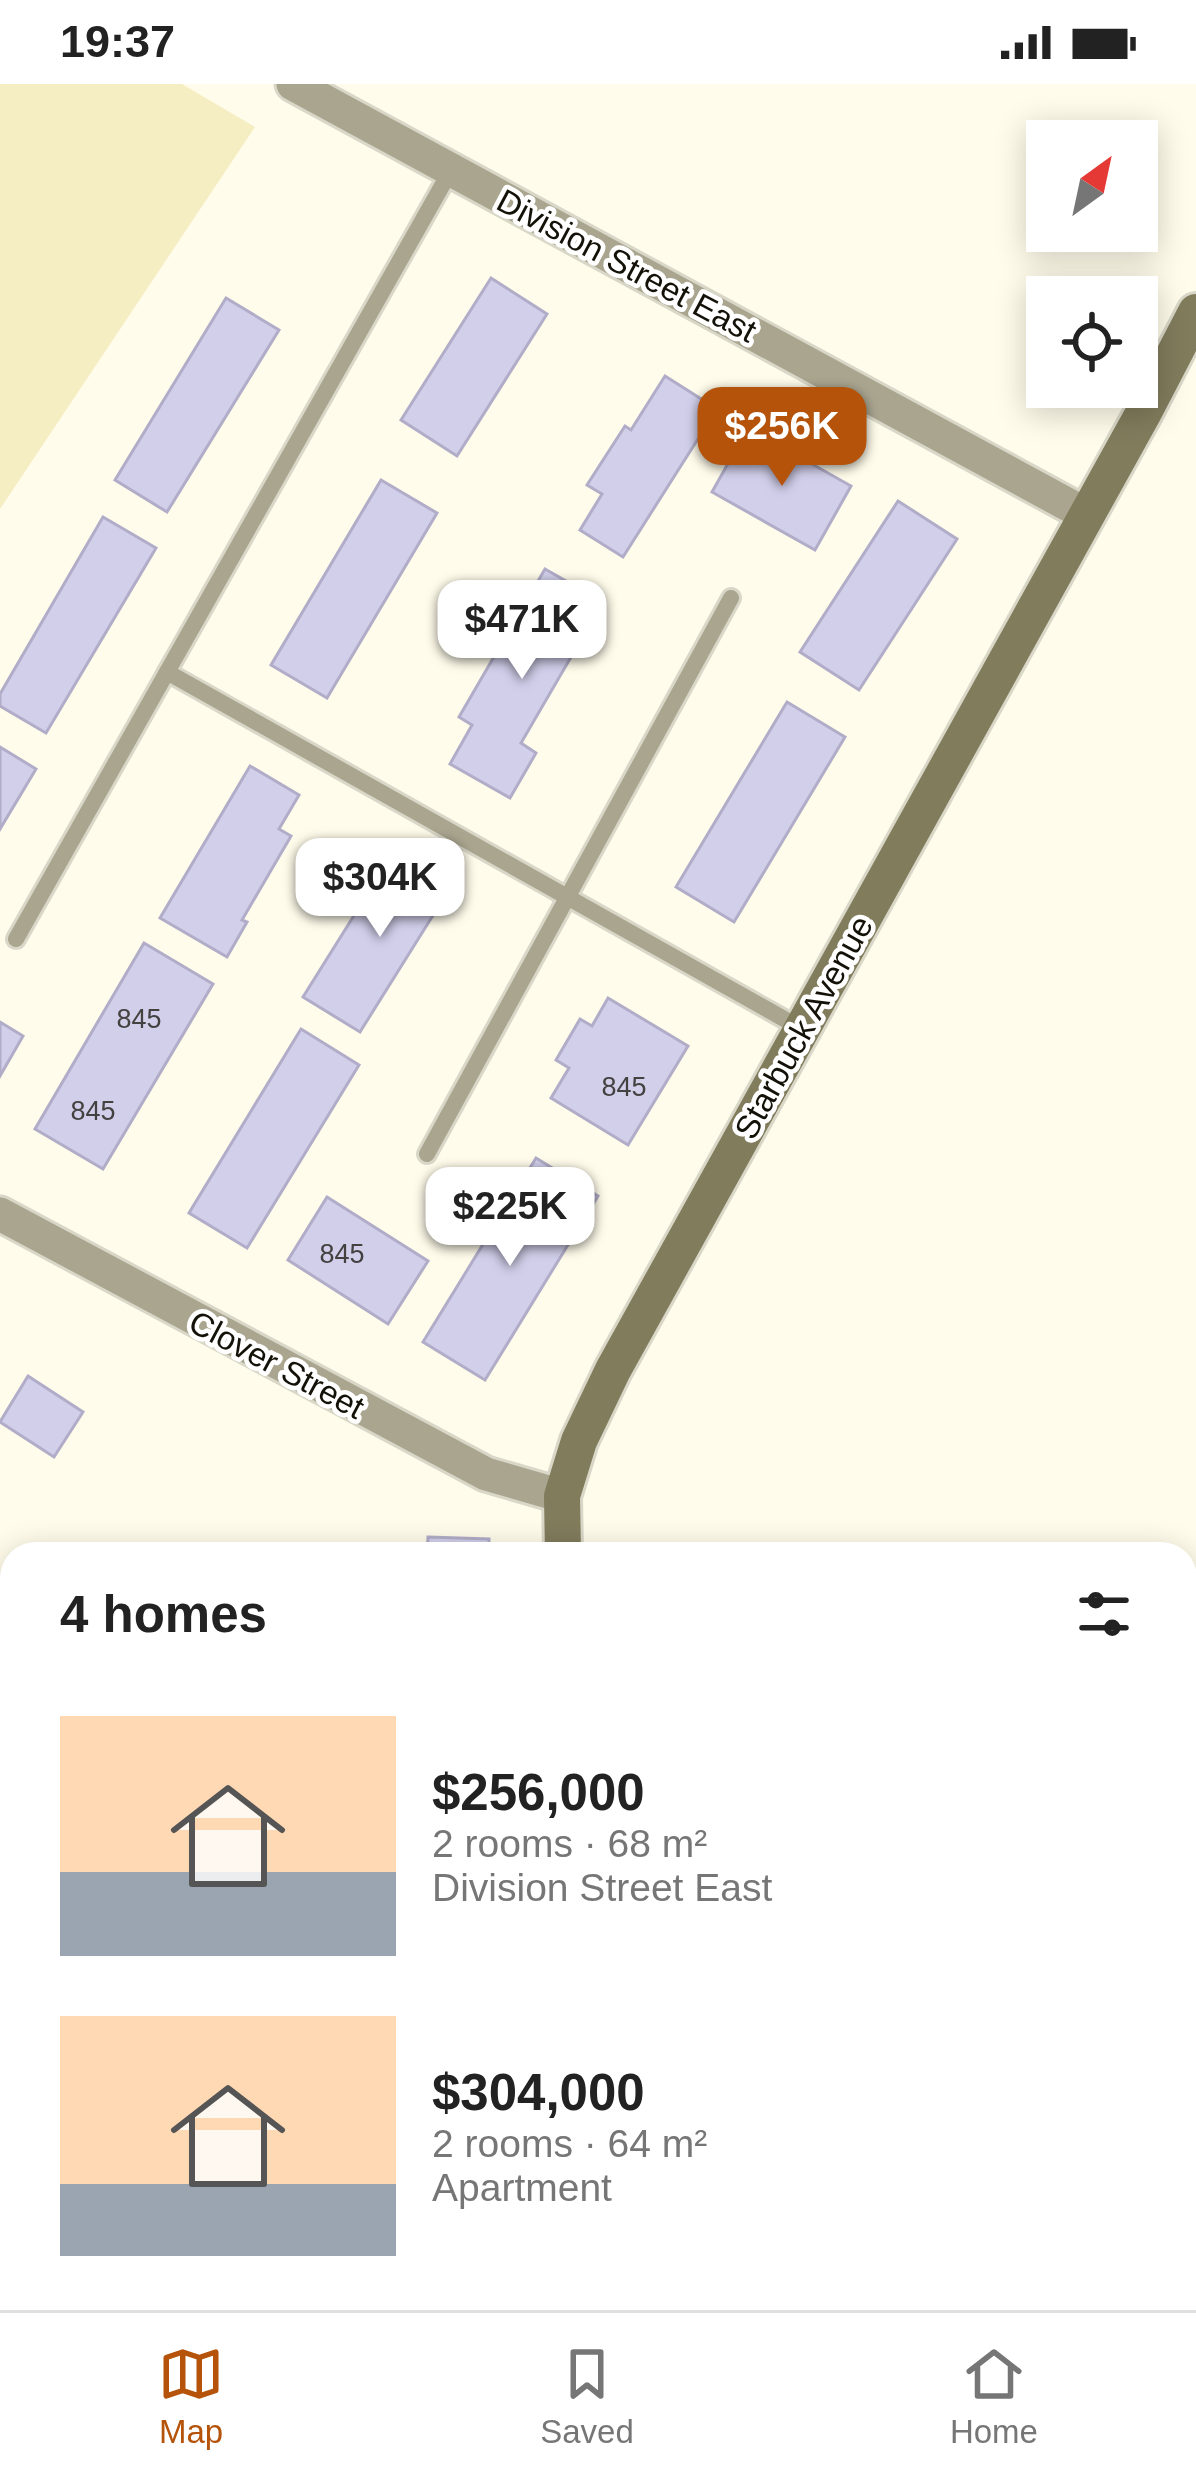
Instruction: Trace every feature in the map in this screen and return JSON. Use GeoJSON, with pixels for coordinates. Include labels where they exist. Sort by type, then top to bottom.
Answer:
{"type":"FeatureCollection","features":[{"type":"Feature","properties":{"kind":"street","name":"Division Street East"},"geometry":{"type":"LineString","coordinates":[[293,84],[1087,515]]}},
{"type":"Feature","properties":{"kind":"street","name":"Starbuck Avenue"},"geometry":{"type":"LineString","coordinates":[[563,1542],[562,1496],[579,1441],[613,1370],[1196,312]]}},
{"type":"Feature","properties":{"kind":"street","name":"Clover Street"},"geometry":{"type":"LineString","coordinates":[[0,1214],[486,1474],[562,1496]]}},
{"type":"Feature","properties":{"kind":"lane"},"geometry":{"type":"LineString","coordinates":[[16,939],[451,170]]}},
{"type":"Feature","properties":{"kind":"lane"},"geometry":{"type":"LineString","coordinates":[[427,1154],[731,598]]}},
{"type":"Feature","properties":{"kind":"lane"},"geometry":{"type":"LineString","coordinates":[[167,672],[802,1029]]}},
{"type":"Feature","properties":{"kind":"shaded area"},"geometry":{"type":"Polygon","coordinates":[[[0,84],[182,84],[255,127],[0,509],[0,84]]]}},
{"type":"Feature","properties":{"kind":"building"},"geometry":{"type":"Polygon","coordinates":[[[491,278],[547,314],[457,456],[401,420],[491,278]]]}},
{"type":"Feature","properties":{"kind":"building"},"geometry":{"type":"Polygon","coordinates":[[[226,298],[279,330],[167,512],[115,480],[226,298]]]}},
{"type":"Feature","properties":{"kind":"building"},"geometry":{"type":"Polygon","coordinates":[[[665,376],[717,409],[623,557],[580,530],[602,494],[587,485],[625,426],[631,430],[665,376]]]}},
{"type":"Feature","properties":{"kind":"building"},"geometry":{"type":"Polygon","coordinates":[[[748,428],[851,486],[815,550],[712,492],[748,428]]]}},
{"type":"Feature","properties":{"kind":"building"},"geometry":{"type":"Polygon","coordinates":[[[381,480],[437,513],[327,698],[271,665],[381,480]]]}},
{"type":"Feature","properties":{"kind":"building"},"geometry":{"type":"Polygon","coordinates":[[[898,501],[957,539],[859,690],[800,652],[898,501]]]}},
{"type":"Feature","properties":{"kind":"building"},"geometry":{"type":"Polygon","coordinates":[[[103,517],[156,548],[46,733],[0,706],[0,694],[103,517]]]}},
{"type":"Feature","properties":{"kind":"building"},"geometry":{"type":"Polygon","coordinates":[[[545,569],[603,602],[521,743],[536,753],[510,798],[450,764],[472,725],[459,717],[545,569]]]}},
{"type":"Feature","properties":{"kind":"building"},"geometry":{"type":"Polygon","coordinates":[[[787,702],[845,737],[734,922],[676,887],[787,702]]]}},
{"type":"Feature","properties":{"kind":"building"},"geometry":{"type":"Polygon","coordinates":[[[0,747],[36,769],[0,829],[0,747]]]}},
{"type":"Feature","properties":{"kind":"building"},"geometry":{"type":"Polygon","coordinates":[[[250,766],[299,795],[279,829],[291,836],[242,920],[247,922],[227,957],[160,918],[250,766]]]}},
{"type":"Feature","properties":{"kind":"building"},"geometry":{"type":"Polygon","coordinates":[[[409,847],[457,877],[360,1032],[303,997],[375,882],[384,887],[409,847]]]}},
{"type":"Feature","properties":{"kind":"building"},"geometry":{"type":"Polygon","coordinates":[[[144,943],[213,984],[103,1169],[35,1129],[144,943]]]}},
{"type":"Feature","properties":{"kind":"building"},"geometry":{"type":"Polygon","coordinates":[[[608,998],[688,1046],[628,1145],[551,1098],[569,1068],[556,1060],[580,1019],[592,1026],[608,998]]]}},
{"type":"Feature","properties":{"kind":"building"},"geometry":{"type":"Polygon","coordinates":[[[0,1022],[23,1036],[0,1076],[0,1022]]]}},
{"type":"Feature","properties":{"kind":"building"},"geometry":{"type":"Polygon","coordinates":[[[301,1029],[359,1065],[247,1248],[189,1213],[301,1029]]]}},
{"type":"Feature","properties":{"kind":"building"},"geometry":{"type":"Polygon","coordinates":[[[536,1158],[598,1196],[485,1380],[423,1342],[536,1158]]]}},
{"type":"Feature","properties":{"kind":"building"},"geometry":{"type":"Polygon","coordinates":[[[327,1197],[428,1261],[388,1324],[288,1260],[327,1197]]]}},
{"type":"Feature","properties":{"kind":"building"},"geometry":{"type":"Polygon","coordinates":[[[28,1376],[83,1412],[54,1457],[0,1422],[28,1376]]]}},
{"type":"Feature","properties":{"kind":"building"},"geometry":{"type":"Polygon","coordinates":[[[428,1537],[489,1539],[489,1542],[428,1542],[428,1537]]]}}]}
